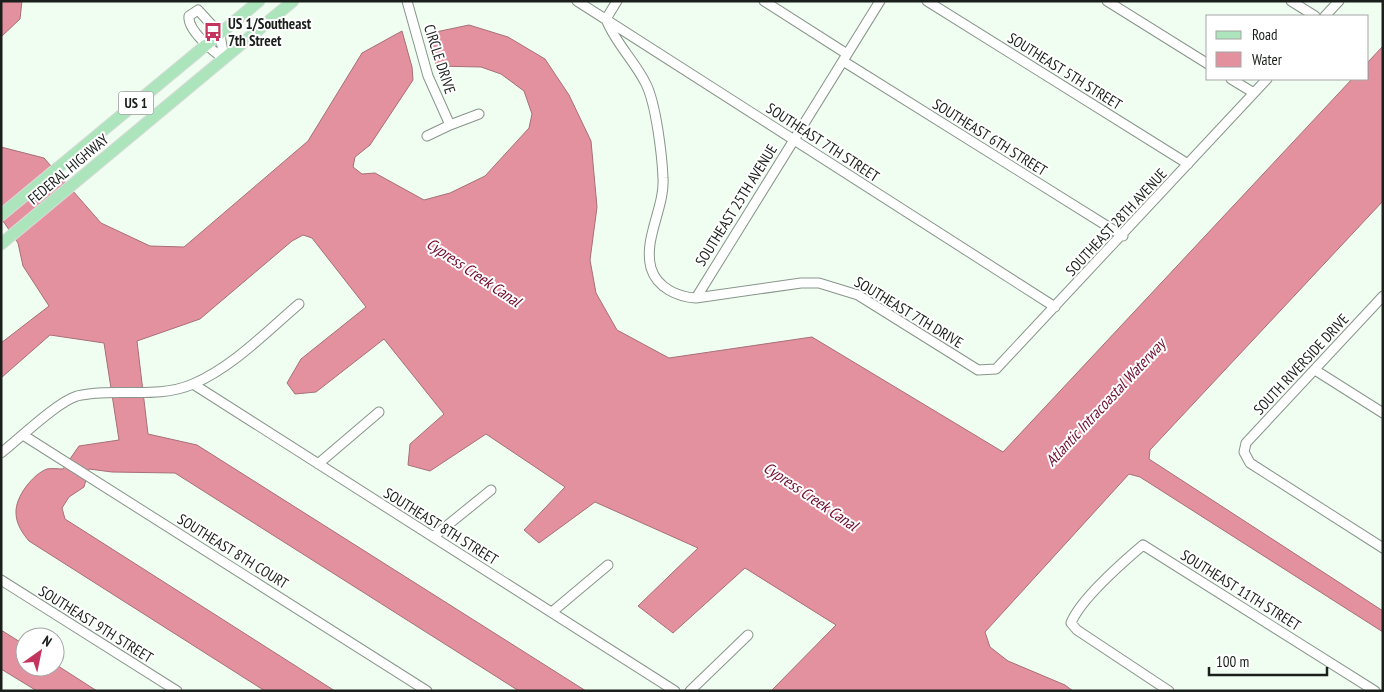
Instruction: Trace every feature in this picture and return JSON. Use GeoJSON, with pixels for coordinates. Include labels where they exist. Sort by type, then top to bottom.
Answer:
{"type":"FeatureCollection","features":[{"type":"Feature","properties":{"kind":"main road","name":"FEDERAL HIGHWAY"},"geometry":{"type":"LineString","coordinates":[[1,215],[259,1]]}},
{"type":"Feature","properties":{"kind":"main road","name":"FEDERAL HIGHWAY"},"geometry":{"type":"LineString","coordinates":[[4,241],[293,1]]}},
{"type":"Feature","properties":{"kind":"street","name":"CIRCLE DRIVE"},"geometry":{"type":"LineString","coordinates":[[407,1],[428,76],[450,125]]}},
{"type":"Feature","properties":{"kind":"street","name":"SOUTHEAST 7TH STREET"},"geometry":{"type":"LineString","coordinates":[[577,1],[1055,307]]}},
{"type":"Feature","properties":{"kind":"street"},"geometry":{"type":"LineString","coordinates":[[606,19],[617,1]]}},
{"type":"Feature","properties":{"kind":"street","name":"SOUTHEAST 6TH STREET"},"geometry":{"type":"LineString","coordinates":[[764,1],[845,57],[1123,236]]}},
{"type":"Feature","properties":{"kind":"street","name":"SOUTHEAST 25TH AVENUE"},"geometry":{"type":"LineString","coordinates":[[696,298],[880,1]]}},
{"type":"Feature","properties":{"kind":"street","name":"SOUTHEAST 5TH STREET"},"geometry":{"type":"LineString","coordinates":[[927,1],[1188,164]]}},
{"type":"Feature","properties":{"kind":"street"},"geometry":{"type":"LineString","coordinates":[[1107,1],[1206,63]]}},
{"type":"Feature","properties":{"kind":"street"},"geometry":{"type":"LineString","coordinates":[[1291,1],[1313,15]]}},
{"type":"Feature","properties":{"kind":"street"},"geometry":{"type":"LineString","coordinates":[[1326,15],[1339,1]]}},
{"type":"Feature","properties":{"kind":"street"},"geometry":{"type":"LineString","coordinates":[[198,10],[220,34],[224,59],[206,45],[189,24],[188,19],[191,13],[198,10]]}},
{"type":"Feature","properties":{"kind":"street","name":"SOUTHEAST 7TH DRIVE"},"geometry":{"type":"LineString","coordinates":[[606,19],[611,32],[647,84],[659,138],[664,180],[650,250],[651,268],[657,280],[665,288],[685,297],[696,298],[802,283],[819,283],[842,288],[858,295],[978,370]]}},
{"type":"Feature","properties":{"kind":"street"},"geometry":{"type":"LineString","coordinates":[[1233,80],[1254,93]]}},
{"type":"Feature","properties":{"kind":"street","name":"SOUTHEAST 28TH AVENUE"},"geometry":{"type":"LineString","coordinates":[[978,370],[996,369],[1123,236],[1266,80]]}},
{"type":"Feature","properties":{"kind":"street"},"geometry":{"type":"LineString","coordinates":[[426,136],[479,114]]}},
{"type":"Feature","properties":{"kind":"street","name":"SOUTH RIVERSIDE DRIVE"},"geometry":{"type":"LineString","coordinates":[[1383,296],[1246,443],[1244,452],[1250,463],[1383,548]]}},
{"type":"Feature","properties":{"kind":"street"},"geometry":{"type":"LineString","coordinates":[[1,453],[75,397],[105,392],[152,393],[193,384],[229,363],[299,304]]}},
{"type":"Feature","properties":{"kind":"street"},"geometry":{"type":"LineString","coordinates":[[1315,370],[1383,413]]}},
{"type":"Feature","properties":{"kind":"street","name":"SOUTHEAST 8TH STREET"},"geometry":{"type":"LineString","coordinates":[[193,384],[675,691]]}},
{"type":"Feature","properties":{"kind":"street"},"geometry":{"type":"LineString","coordinates":[[318,464],[379,412]]}},
{"type":"Feature","properties":{"kind":"street","name":"SOUTHEAST 8TH COURT"},"geometry":{"type":"LineString","coordinates":[[24,435],[427,691]]}},
{"type":"Feature","properties":{"kind":"street"},"geometry":{"type":"LineString","coordinates":[[433,537],[491,490]]}},
{"type":"Feature","properties":{"kind":"street","name":"SOUTHEAST 11TH STREET"},"geometry":{"type":"LineString","coordinates":[[1170,691],[1077,630],[1071,623],[1078,609],[1143,545],[1375,691]]}},
{"type":"Feature","properties":{"kind":"street"},"geometry":{"type":"LineString","coordinates":[[552,612],[608,565]]}},
{"type":"Feature","properties":{"kind":"street","name":"SOUTHEAST 9TH STREET"},"geometry":{"type":"LineString","coordinates":[[1,580],[177,691]]}},
{"type":"Feature","properties":{"kind":"street"},"geometry":{"type":"LineString","coordinates":[[690,691],[748,635]]}},
{"type":"Feature","properties":{"kind":"water"},"geometry":{"type":"Polygon","coordinates":[[[1,1],[22,1],[20,19],[1,37],[1,1]]]}},
{"type":"Feature","properties":{"kind":"water"},"geometry":{"type":"Polygon","coordinates":[[[469,25],[508,37],[545,59],[569,95],[591,141],[597,207],[590,260],[596,293],[617,330],[669,358],[812,337],[1003,452],[1351,80],[1369,80],[1369,61],[1383,46],[1383,201],[1150,450],[1149,459],[1383,611],[1383,632],[1140,477],[1129,474],[985,632],[990,647],[1008,661],[1065,685],[1073,691],[771,691],[836,625],[745,568],[673,633],[638,606],[698,548],[595,502],[539,543],[524,530],[565,487],[486,434],[430,471],[408,465],[410,444],[444,414],[384,339],[316,392],[295,394],[287,383],[301,359],[366,307],[312,238],[303,235],[292,241],[200,319],[137,341],[148,434],[197,445],[586,691],[519,691],[175,473],[112,472],[89,469],[84,487],[69,497],[62,508],[65,519],[335,691],[265,691],[29,541],[19,525],[16,517],[16,507],[22,493],[31,481],[47,469],[63,469],[79,446],[119,440],[104,343],[50,335],[1,378],[1,343],[49,306],[23,266],[18,243],[1,218],[1,147],[44,158],[101,223],[150,246],[184,247],[308,141],[362,53],[402,31],[412,67],[413,80],[370,145],[355,157],[353,167],[362,174],[375,173],[424,200],[450,193],[485,176],[529,128],[532,114],[524,91],[501,74],[481,67],[436,66],[431,33],[469,25]]]}},
{"type":"Feature","properties":{"kind":"water"},"geometry":{"type":"Polygon","coordinates":[[[1,630],[15,639],[15,677],[65,677],[65,670],[97,691],[37,691],[1,669],[1,630]]]}},
{"type":"Feature","properties":{"kind":"place","name":"US 1/Southeast 7th Street"},"geometry":{"type":"Point","coordinates":[213,32]}},
{"type":"Feature","properties":{"kind":"water label","name":"Cypress Creek Canal"},"geometry":{"type":"Point","coordinates":[474,272]}},
{"type":"Feature","properties":{"kind":"water label","name":"Atlantic Intracoastal Waterway"},"geometry":{"type":"Point","coordinates":[1105,402]}},
{"type":"Feature","properties":{"kind":"water label","name":"Cypress Creek Canal"},"geometry":{"type":"Point","coordinates":[811,496]}}]}
